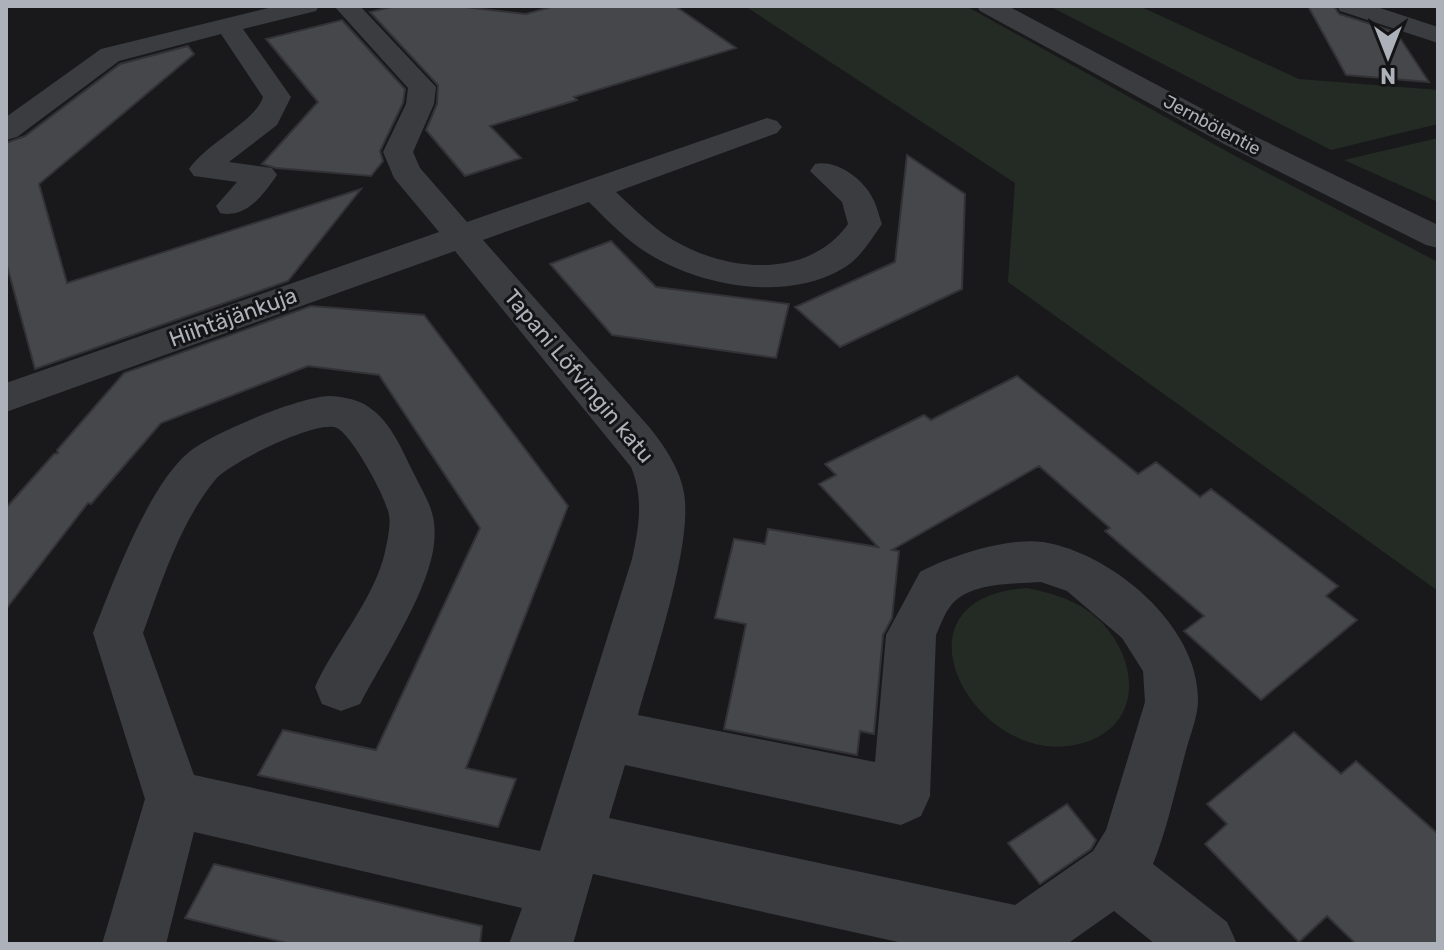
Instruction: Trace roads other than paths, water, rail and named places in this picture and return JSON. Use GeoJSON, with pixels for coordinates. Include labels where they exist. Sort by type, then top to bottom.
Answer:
{"type":"FeatureCollection","features":[{"type":"Feature","properties":{"kind":"street"},"geometry":{"type":"LineString","coordinates":[[6,131],[110,55],[307,6]]}},
{"type":"Feature","properties":{"kind":"street","name":"Tapani Löfvingin katu"},"geometry":{"type":"LineString","coordinates":[[346,6],[422,87],[420,104],[398,152],[405,171],[621,422],[657,470],[663,499],[662,517],[607,735],[541,944]]}},
{"type":"Feature","properties":{"kind":"street","name":"Jernbölentie"},"geometry":{"type":"LineString","coordinates":[[989,6],[1235,138],[1438,238]]}},
{"type":"Feature","properties":{"kind":"street"},"geometry":{"type":"LineString","coordinates":[[1349,6],[1438,35]]}},
{"type":"Feature","properties":{"kind":"street"},"geometry":{"type":"LineString","coordinates":[[228,25],[277,97],[275,108],[263,121],[231,143],[205,169],[261,175],[232,206]]}},
{"type":"Feature","properties":{"kind":"street","name":"Hiihtäjänkuja"},"geometry":{"type":"LineString","coordinates":[[7,391],[767,127]]}},
{"type":"Feature","properties":{"kind":"street"},"geometry":{"type":"LineString","coordinates":[[594,189],[641,233],[676,255],[737,273],[787,275],[836,259],[849,249],[865,224],[857,198],[826,171]]}},
{"type":"Feature","properties":{"kind":"street"},"geometry":{"type":"LineString","coordinates":[[134,944],[174,799],[118,633],[174,503],[202,465],[219,453],[287,422],[327,411],[348,414],[371,432],[412,515],[409,551],[399,582],[341,687]]}},
{"type":"Feature","properties":{"kind":"street"},"geometry":{"type":"LineString","coordinates":[[174,799],[1024,941],[1114,872],[1131,845],[1172,702],[1169,671],[1158,646],[1140,623],[1114,599],[1084,577],[1042,562],[1007,564],[964,573],[937,587],[921,610],[911,635],[901,796],[607,735]]}},
{"type":"Feature","properties":{"kind":"street"},"geometry":{"type":"LineString","coordinates":[[1114,872],[1205,944]]}}]}
